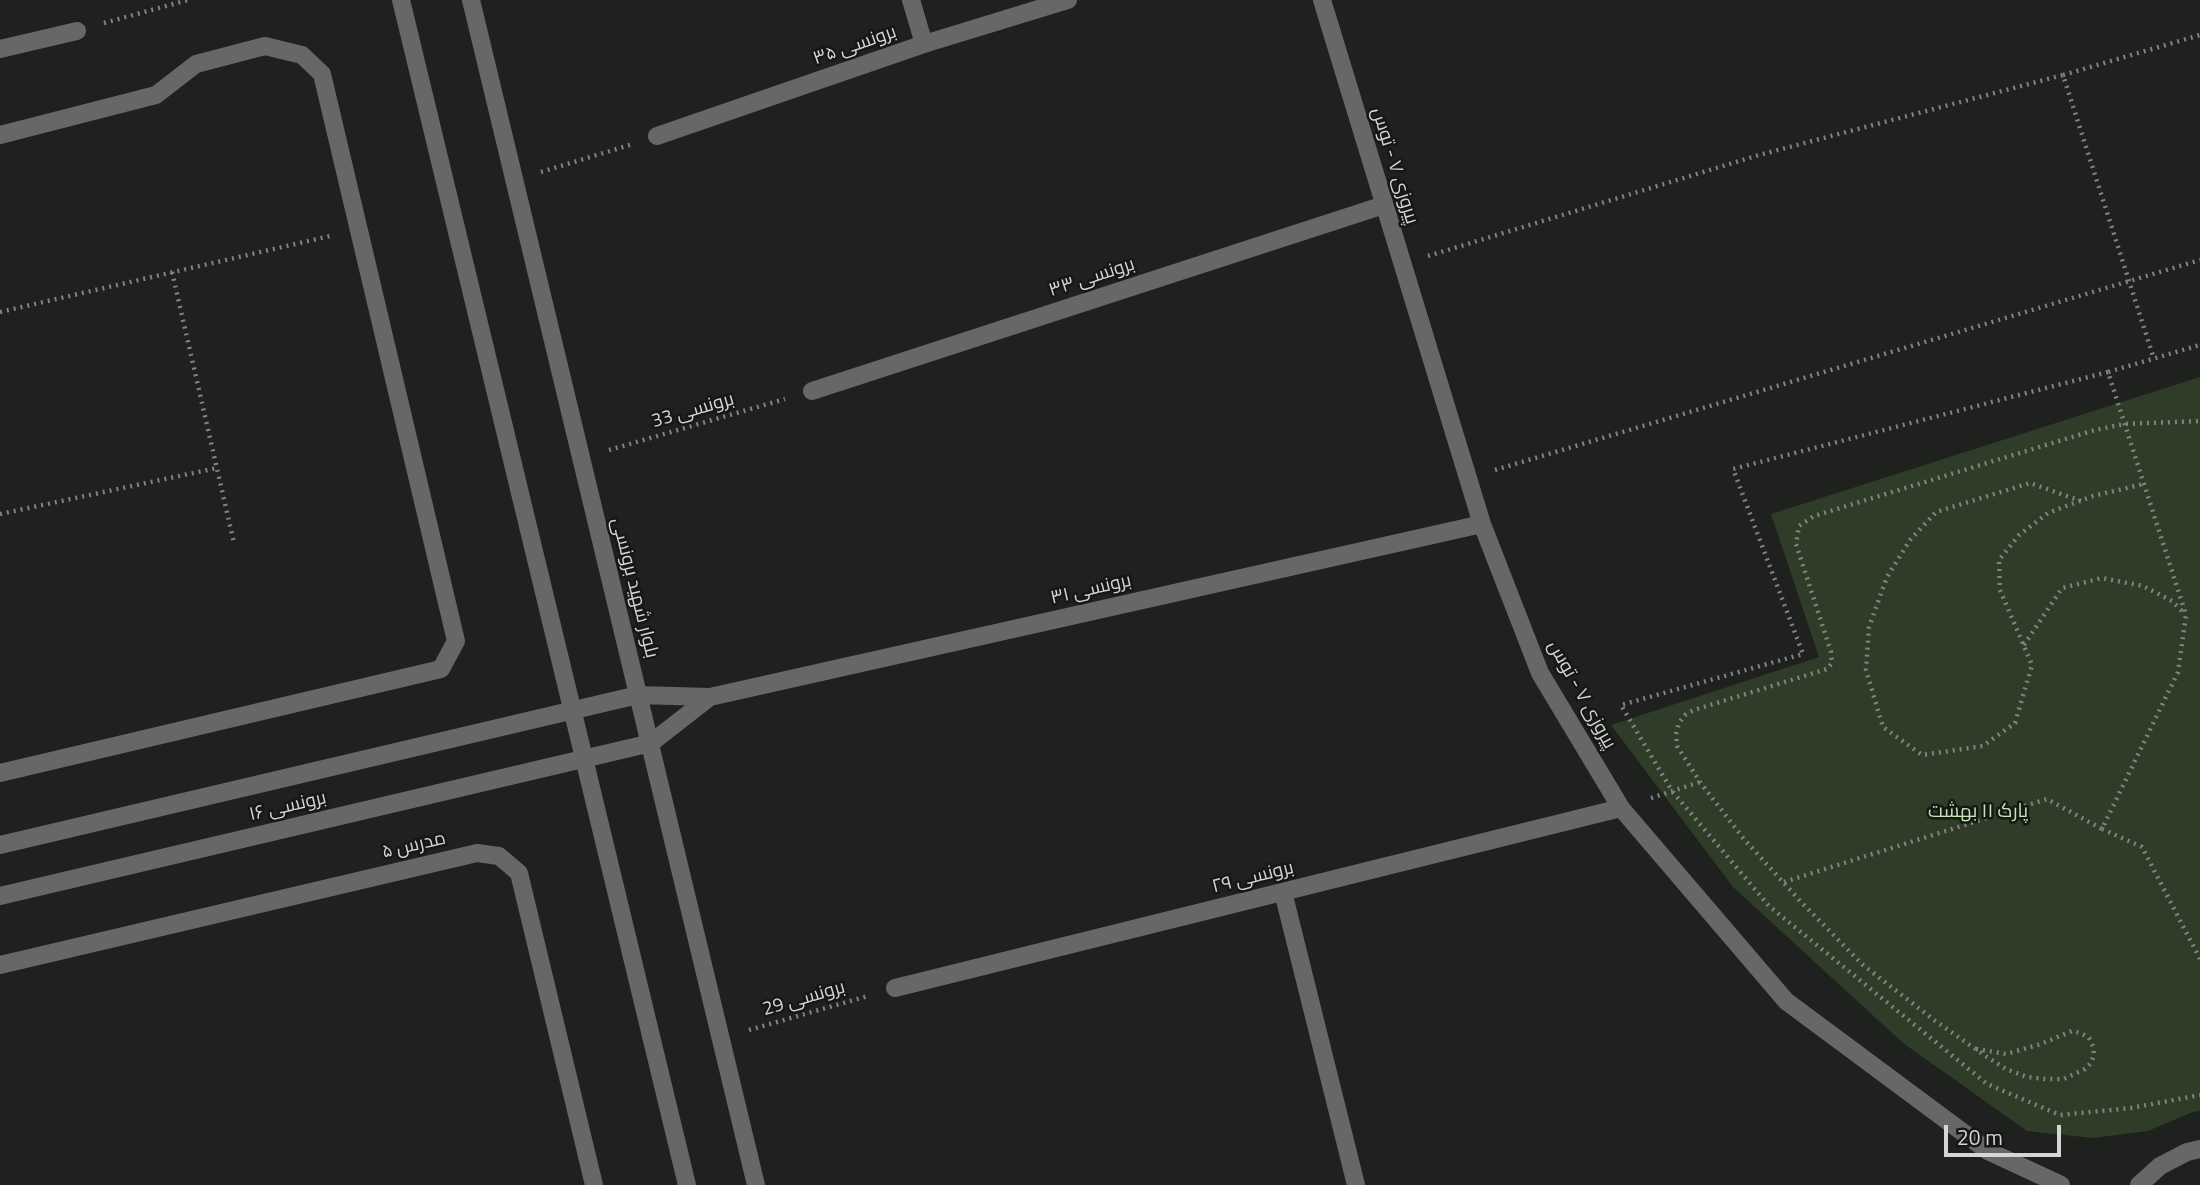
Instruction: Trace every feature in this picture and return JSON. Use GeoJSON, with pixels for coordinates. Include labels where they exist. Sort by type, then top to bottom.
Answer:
{"type":"FeatureCollection","features":[{"type":"Feature","properties":{"kind":"street"},"geometry":{"type":"LineString","coordinates":[[401,0],[687,1185]]}},
{"type":"Feature","properties":{"kind":"street","name":"بلوار شهید برونسی"},"geometry":{"type":"LineString","coordinates":[[471,0],[756,1185]]}},
{"type":"Feature","properties":{"kind":"street"},"geometry":{"type":"LineString","coordinates":[[911,0],[924,44]]}},
{"type":"Feature","properties":{"kind":"street","name":"برونسی ۳۵"},"geometry":{"type":"LineString","coordinates":[[657,136],[924,44],[1068,0]]}},
{"type":"Feature","properties":{"kind":"street","name":"پیروزی ۷ - توس"},"geometry":{"type":"LineString","coordinates":[[1322,0],[1482,524],[1540,673],[1621,808],[1786,1001],[1989,1151],[2061,1185]]}},
{"type":"Feature","properties":{"kind":"street"},"geometry":{"type":"LineString","coordinates":[[0,49],[77,31]]}},
{"type":"Feature","properties":{"kind":"street"},"geometry":{"type":"LineString","coordinates":[[0,135],[156,94],[196,64],[265,46],[302,55],[322,74],[456,640],[441,669],[0,773]]}},
{"type":"Feature","properties":{"kind":"street","name":"برونسی ۳۳"},"geometry":{"type":"LineString","coordinates":[[812,391],[1384,205]]}},
{"type":"Feature","properties":{"kind":"street","name":"برونسی ۳۱"},"geometry":{"type":"LineString","coordinates":[[638,695],[710,696],[1482,524]]}},
{"type":"Feature","properties":{"kind":"street","name":"برونسی ۱۶"},"geometry":{"type":"LineString","coordinates":[[0,845],[638,695]]}},
{"type":"Feature","properties":{"kind":"street","name":"برونسی ۳۱"},"geometry":{"type":"LineString","coordinates":[[651,743],[710,696]]}},
{"type":"Feature","properties":{"kind":"street","name":"برونسی ۱۶"},"geometry":{"type":"LineString","coordinates":[[0,895],[651,743]]}},
{"type":"Feature","properties":{"kind":"street","name":"برونسی ۲۹"},"geometry":{"type":"LineString","coordinates":[[895,988],[1621,808]]}},
{"type":"Feature","properties":{"kind":"street","name":"مدرس ۵"},"geometry":{"type":"LineString","coordinates":[[0,965],[477,853],[499,856],[519,873],[594,1185]]}},
{"type":"Feature","properties":{"kind":"street"},"geometry":{"type":"LineString","coordinates":[[1283,892],[1356,1185]]}},
{"type":"Feature","properties":{"kind":"street"},"geometry":{"type":"LineString","coordinates":[[2139,1185],[2160,1166],[2187,1152],[2200,1149]]}},
{"type":"Feature","properties":{"kind":"path"},"geometry":{"type":"LineString","coordinates":[[77,31],[188,0]]}},
{"type":"Feature","properties":{"kind":"path"},"geometry":{"type":"LineString","coordinates":[[1402,264],[1759,155],[2063,75],[2200,35]]}},
{"type":"Feature","properties":{"kind":"path"},"geometry":{"type":"LineString","coordinates":[[2063,75],[2154,359]]}},
{"type":"Feature","properties":{"kind":"path"},"geometry":{"type":"LineString","coordinates":[[513,181],[657,136]]}},
{"type":"Feature","properties":{"kind":"path"},"geometry":{"type":"LineString","coordinates":[[0,312],[358,229]]}},
{"type":"Feature","properties":{"kind":"path"},"geometry":{"type":"LineString","coordinates":[[1467,478],[2200,260]]}},
{"type":"Feature","properties":{"kind":"path"},"geometry":{"type":"LineString","coordinates":[[172,272],[234,543]]}},
{"type":"Feature","properties":{"kind":"path"},"geometry":{"type":"LineString","coordinates":[[2200,345],[2108,372],[1733,469],[1803,654],[1621,705],[1672,791],[1769,906],[1987,1084],[2060,1115],[2131,1108],[2200,1095]]}},
{"type":"Feature","properties":{"kind":"path"},"geometry":{"type":"LineString","coordinates":[[2102,829],[2178,672],[2186,615],[2108,372]]}},
{"type":"Feature","properties":{"kind":"path","name":"برونسی 33"},"geometry":{"type":"LineString","coordinates":[[581,458],[812,391]]}},
{"type":"Feature","properties":{"kind":"path"},"geometry":{"type":"LineString","coordinates":[[1976,1049],[2006,1054],[2042,1044],[2072,1031],[2089,1038],[2094,1046],[2094,1055],[2085,1069],[2064,1079],[2027,1077],[2006,1069],[1976,1049],[1934,1020],[1863,965],[1743,838],[1700,782],[1677,746],[1679,723],[1693,709],[1827,669],[1832,663],[1831,652],[1796,544],[1799,526],[1814,516],[2095,430],[2124,424],[2200,421]]}},
{"type":"Feature","properties":{"kind":"path"},"geometry":{"type":"LineString","coordinates":[[0,514],[217,468]]}},
{"type":"Feature","properties":{"kind":"path"},"geometry":{"type":"LineString","coordinates":[[2081,501],[2030,483],[1936,512],[1910,540],[1887,577],[1869,627],[1866,670],[1883,727],[1922,755],[1983,746],[2015,723],[2032,665],[2000,590],[1999,561],[2020,535],[2048,513],[2144,484]]}},
{"type":"Feature","properties":{"kind":"path"},"geometry":{"type":"LineString","coordinates":[[2024,646],[2063,589],[2102,578],[2143,586],[2172,601],[2186,615]]}},
{"type":"Feature","properties":{"kind":"path"},"geometry":{"type":"LineString","coordinates":[[1621,808],[1700,782]]}},
{"type":"Feature","properties":{"kind":"path"},"geometry":{"type":"LineString","coordinates":[[1784,882],[2047,799],[2142,848],[2200,960]]}},
{"type":"Feature","properties":{"kind":"path","name":"برونسی 29"},"geometry":{"type":"LineString","coordinates":[[721,1038],[895,988]]}},
{"type":"Feature","properties":{"kind":"green space","name":"پارک ۱۱ بهشت"},"geometry":{"type":"Polygon","coordinates":[[[2200,377],[2200,1111],[2148,1131],[2093,1138],[2027,1131],[1903,1043],[1733,887],[1611,725],[1819,657],[1771,514],[2200,377]]]}}]}
